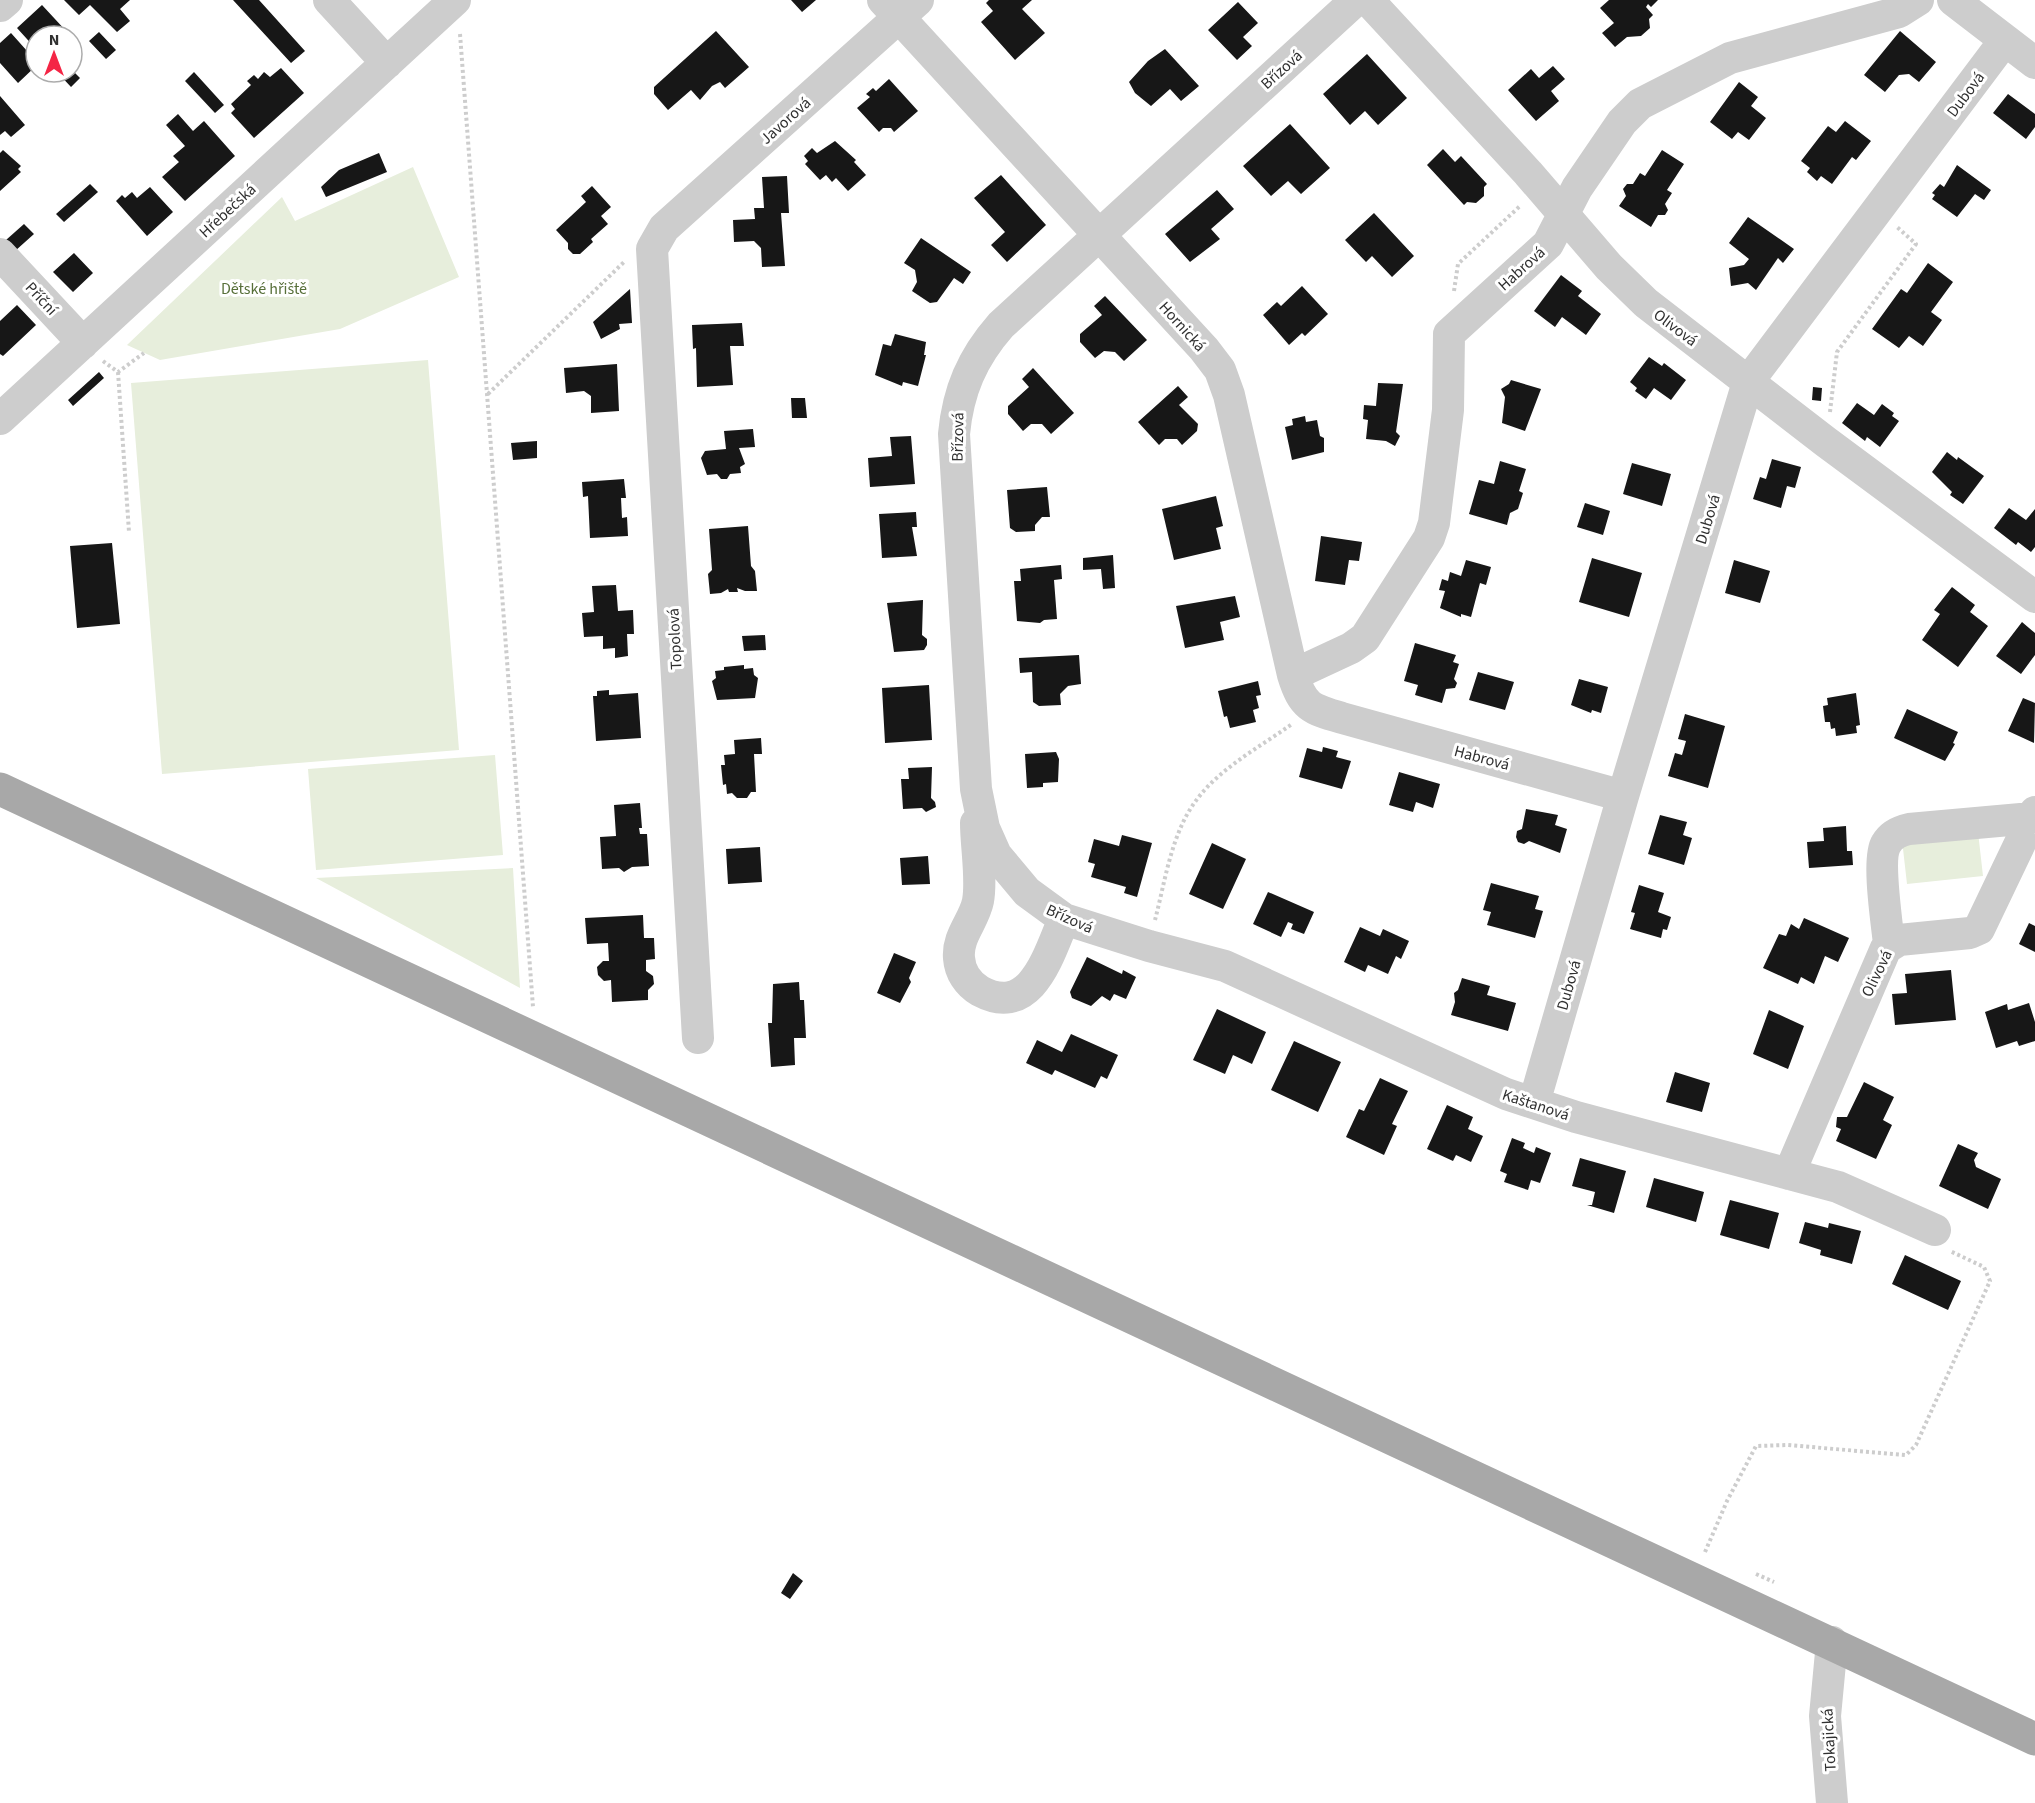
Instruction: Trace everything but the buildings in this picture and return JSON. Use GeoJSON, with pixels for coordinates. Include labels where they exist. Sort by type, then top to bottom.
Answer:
{"type":"FeatureCollection","features":[{"type":"Feature","properties":{"kind":"main road"},"geometry":{"type":"LineString","coordinates":[[0,789],[1832,1642],[2035,1739]]}},
{"type":"Feature","properties":{"kind":"street"},"geometry":{"type":"LineString","coordinates":[[0,6],[7,0]]}},
{"type":"Feature","properties":{"kind":"street"},"geometry":{"type":"LineString","coordinates":[[329,0],[387,63]]}},
{"type":"Feature","properties":{"kind":"street","name":"Břízová"},"geometry":{"type":"LineString","coordinates":[[1149,946],[1065,919],[1038,903],[1000,861],[984,828],[976,789],[954,434],[956,410],[971,365],[984,344],[1099,234],[1356,0]]}},
{"type":"Feature","properties":{"kind":"street","name":"Olivová"},"geometry":{"type":"LineString","coordinates":[[1368,0],[1540,187],[1609,267],[1646,303],[1826,442],[2035,597]]}},
{"type":"Feature","properties":{"kind":"street","name":"Habrová"},"geometry":{"type":"LineString","coordinates":[[1449,334],[1548,243],[1563,213],[1622,122],[1647,99],[1730,58],[1899,12],[1918,0]]}},
{"type":"Feature","properties":{"kind":"street"},"geometry":{"type":"LineString","coordinates":[[1953,0],[2035,63]]}},
{"type":"Feature","properties":{"kind":"street","name":"Hornická"},"geometry":{"type":"LineString","coordinates":[[900,6],[1099,234],[1204,349],[1224,380],[1293,675],[1298,692],[1312,709]]}},
{"type":"Feature","properties":{"kind":"street","name":"Javorová"},"geometry":{"type":"LineString","coordinates":[[654,242],[664,228],[900,6]]}},
{"type":"Feature","properties":{"kind":"street","name":"Hřebečská"},"geometry":{"type":"LineString","coordinates":[[0,419],[387,63],[457,12]]}},
{"type":"Feature","properties":{"kind":"street","name":"Dubová"},"geometry":{"type":"LineString","coordinates":[[1534,1103],[1623,796],[1748,381],[2005,40]]}},
{"type":"Feature","properties":{"kind":"street","name":"Topolová"},"geometry":{"type":"LineString","coordinates":[[654,242],[652,267],[698,1038]]}},
{"type":"Feature","properties":{"kind":"street","name":"Příční"},"geometry":{"type":"LineString","coordinates":[[0,254],[83,343]]}},
{"type":"Feature","properties":{"kind":"street"},"geometry":{"type":"LineString","coordinates":[[1293,675],[1351,648],[1365,638],[1429,538],[1434,523],[1448,410],[1449,334]]}},
{"type":"Feature","properties":{"kind":"street","name":"Habrová"},"geometry":{"type":"LineString","coordinates":[[1312,709],[1623,796]]}},
{"type":"Feature","properties":{"kind":"street"},"geometry":{"type":"LineString","coordinates":[[976,789],[978,901],[959,947],[960,965],[968,981],[990,996],[1000,997],[1024,991],[1041,972],[1065,919]]}},
{"type":"Feature","properties":{"kind":"street"},"geometry":{"type":"LineString","coordinates":[[1889,944],[1882,859],[1886,844],[1895,834],[1909,829],[2033,815]]}},
{"type":"Feature","properties":{"kind":"street","name":"Olivová"},"geometry":{"type":"LineString","coordinates":[[1789,1174],[1883,952],[1889,944],[1899,940],[1970,933],[1979,929],[1985,922],[2033,815]]}},
{"type":"Feature","properties":{"kind":"street","name":"Kaštanová"},"geometry":{"type":"LineString","coordinates":[[1149,946],[1217,963],[1245,974],[1483,1086],[1534,1103],[1857,1193],[1935,1230]]}},
{"type":"Feature","properties":{"kind":"street","name":"Tokajická"},"geometry":{"type":"LineString","coordinates":[[1832,1642],[1825,1716],[1832,1803]]}},
{"type":"Feature","properties":{"kind":"path"},"geometry":{"type":"LineString","coordinates":[[457,12],[488,393],[533,1009],[532,1036]]}},
{"type":"Feature","properties":{"kind":"path"},"geometry":{"type":"LineString","coordinates":[[1449,334],[1458,264],[1540,187]]}},
{"type":"Feature","properties":{"kind":"path"},"geometry":{"type":"LineString","coordinates":[[1826,442],[1837,352],[1916,243],[1877,210]]}},
{"type":"Feature","properties":{"kind":"path"},"geometry":{"type":"LineString","coordinates":[[488,393],[630,257],[654,242]]}},
{"type":"Feature","properties":{"kind":"path"},"geometry":{"type":"LineString","coordinates":[[118,372],[144,353]]}},
{"type":"Feature","properties":{"kind":"path"},"geometry":{"type":"LineString","coordinates":[[107,365],[118,372]]}},
{"type":"Feature","properties":{"kind":"path"},"geometry":{"type":"LineString","coordinates":[[118,372],[129,532]]}},
{"type":"Feature","properties":{"kind":"path"},"geometry":{"type":"LineString","coordinates":[[1149,946],[1175,842],[1194,802],[1221,775],[1312,709]]}},
{"type":"Feature","properties":{"kind":"path"},"geometry":{"type":"LineString","coordinates":[[1713,1556],[1703,1552],[1756,1446],[1787,1445],[1906,1455],[1916,1445],[1990,1281],[1984,1267],[1935,1244],[1935,1230]]}},
{"type":"Feature","properties":{"kind":"path"},"geometry":{"type":"LineString","coordinates":[[1754,1574],[1774,1582]]}},
{"type":"Feature","properties":{"kind":"green space","name":"Dětské hřiště"},"geometry":{"type":"Polygon","coordinates":[[[413,167],[459,277],[340,329],[160,360],[127,345],[282,197],[295,221],[413,167]]]}},
{"type":"Feature","properties":{"kind":"green space"},"geometry":{"type":"Polygon","coordinates":[[[428,360],[459,750],[162,774],[131,383],[428,360]]]}},
{"type":"Feature","properties":{"kind":"green space"},"geometry":{"type":"Polygon","coordinates":[[[495,755],[503,855],[316,870],[308,769],[495,755]]]}},
{"type":"Feature","properties":{"kind":"green space"},"geometry":{"type":"Polygon","coordinates":[[[1978,832],[1983,876],[1907,884],[1902,840],[1978,832]]]}},
{"type":"Feature","properties":{"kind":"green space"},"geometry":{"type":"Polygon","coordinates":[[[513,868],[520,988],[316,878],[513,868]]]}}]}
